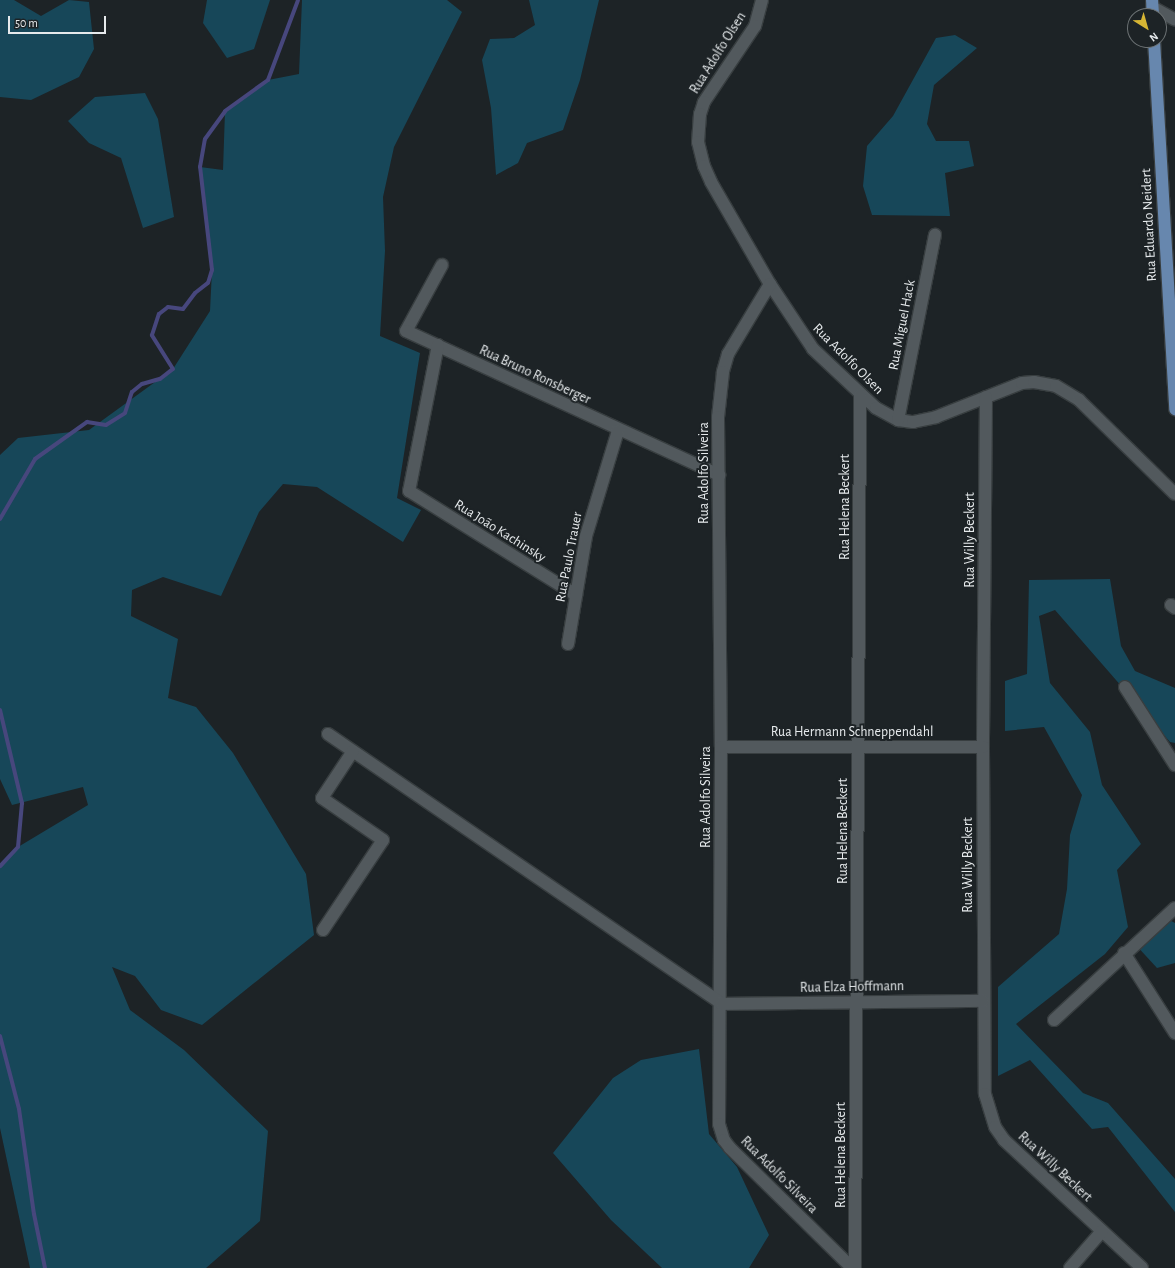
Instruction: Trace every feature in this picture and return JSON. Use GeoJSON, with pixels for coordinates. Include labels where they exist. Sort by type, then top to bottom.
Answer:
{"type":"FeatureCollection","features":[{"type":"Feature","properties":{"kind":"main road","name":"Rua Eduardo Neidert"},"geometry":{"type":"LineString","coordinates":[[1154,48],[1175,409]]}},
{"type":"Feature","properties":{"kind":"street","name":"Rua Adolfo Olsen"},"geometry":{"type":"LineString","coordinates":[[762,0],[755,26],[704,102],[700,114],[698,142],[704,166],[712,182],[770,284],[813,349],[860,395],[876,408],[898,420],[924,421],[1028,382],[1056,386],[1078,400],[1175,494]]}},
{"type":"Feature","properties":{"kind":"street","name":"Rua Miguel Hack"},"geometry":{"type":"LineString","coordinates":[[898,420],[935,235]]}},
{"type":"Feature","properties":{"kind":"street","name":"Rua Bruno Ronsberger"},"geometry":{"type":"LineString","coordinates":[[442,265],[406,331],[618,431],[719,475]]}},
{"type":"Feature","properties":{"kind":"street","name":"Rua Adolfo Silveira"},"geometry":{"type":"LineString","coordinates":[[770,284],[740,331],[723,372],[718,417],[722,1004],[719,1112],[724,1140],[852,1268]]}},
{"type":"Feature","properties":{"kind":"street","name":"Rua João Kachinsky"},"geometry":{"type":"LineString","coordinates":[[438,346],[409,491],[576,596]]}},
{"type":"Feature","properties":{"kind":"street","name":"Rua Helena Beckert"},"geometry":{"type":"LineString","coordinates":[[855,1268],[860,395]]}},
{"type":"Feature","properties":{"kind":"street","name":"Rua Willy Beckert"},"geometry":{"type":"LineString","coordinates":[[986,397],[983,747],[983,1080],[989,1111],[995,1127],[1017,1154],[1142,1268]]}},
{"type":"Feature","properties":{"kind":"street","name":"Rua Paulo Trauer"},"geometry":{"type":"LineString","coordinates":[[568,644],[586,536],[618,431]]}},
{"type":"Feature","properties":{"kind":"street"},"geometry":{"type":"LineString","coordinates":[[1125,687],[1175,766]]}},
{"type":"Feature","properties":{"kind":"street"},"geometry":{"type":"LineString","coordinates":[[328,734],[722,1004]]}},
{"type":"Feature","properties":{"kind":"street","name":"Rua Hermann Schneppendahl"},"geometry":{"type":"LineString","coordinates":[[721,747],[983,747]]}},
{"type":"Feature","properties":{"kind":"street"},"geometry":{"type":"LineString","coordinates":[[323,930],[383,840],[322,798],[353,751]]}},
{"type":"Feature","properties":{"kind":"street"},"geometry":{"type":"LineString","coordinates":[[1054,1020],[1124,953],[1175,908]]}},
{"type":"Feature","properties":{"kind":"street"},"geometry":{"type":"LineString","coordinates":[[1124,953],[1175,1033]]}},
{"type":"Feature","properties":{"kind":"street","name":"Rua Elza Hoffmann"},"geometry":{"type":"LineString","coordinates":[[722,1004],[983,1002]]}},
{"type":"Feature","properties":{"kind":"street"},"geometry":{"type":"LineString","coordinates":[[1070,1268],[1102,1231]]}},
{"type":"Feature","properties":{"kind":"shaded area"},"geometry":{"type":"Polygon","coordinates":[[[0,0],[14,0],[41,16],[69,0],[89,2],[94,49],[79,77],[31,100],[0,97],[0,0]]]}},
{"type":"Feature","properties":{"kind":"shaded area"},"geometry":{"type":"Polygon","coordinates":[[[207,0],[270,0],[254,49],[227,58],[203,23],[207,0]]]}},
{"type":"Feature","properties":{"kind":"shaded area"},"geometry":{"type":"Polygon","coordinates":[[[302,0],[447,0],[462,12],[394,147],[383,197],[385,251],[380,336],[420,353],[397,498],[421,510],[403,542],[317,487],[283,484],[259,512],[221,596],[163,577],[132,590],[131,616],[178,639],[168,698],[196,707],[233,753],[306,874],[314,935],[202,1025],[161,1010],[135,976],[112,967],[130,1010],[184,1050],[268,1131],[260,1221],[206,1268],[30,1268],[0,1128],[0,866],[18,847],[88,805],[83,787],[12,805],[0,779],[0,455],[18,438],[89,430],[173,369],[210,311],[212,270],[200,167],[223,170],[225,111],[268,80],[299,74],[302,0]]]}},
{"type":"Feature","properties":{"kind":"shaded area"},"geometry":{"type":"Polygon","coordinates":[[[529,0],[599,0],[580,80],[563,130],[527,143],[518,163],[496,175],[491,108],[482,60],[490,39],[514,38],[535,25],[529,0]]]}},
{"type":"Feature","properties":{"kind":"shaded area"},"geometry":{"type":"Polygon","coordinates":[[[955,35],[977,48],[934,85],[927,124],[936,141],[969,141],[974,166],[945,173],[950,216],[872,215],[863,186],[867,146],[893,116],[936,38],[955,35]]]}},
{"type":"Feature","properties":{"kind":"shaded area"},"geometry":{"type":"Polygon","coordinates":[[[145,93],[158,119],[174,217],[143,228],[121,158],[89,143],[68,121],[95,97],[145,93]]]}},
{"type":"Feature","properties":{"kind":"shaded area"},"geometry":{"type":"Polygon","coordinates":[[[1110,579],[1121,646],[1135,671],[1175,688],[1175,743],[1170,742],[1055,610],[1039,616],[1050,683],[1090,732],[1102,785],[1141,844],[1117,870],[1128,927],[1105,954],[1016,1024],[1083,1093],[1108,1103],[1175,1179],[1175,1212],[1108,1127],[1092,1129],[1030,1060],[998,1076],[998,987],[1059,934],[1067,889],[1070,835],[1082,795],[1044,727],[1005,731],[1005,681],[1027,674],[1029,580],[1110,579]]]}},
{"type":"Feature","properties":{"kind":"shaded area"},"geometry":{"type":"Polygon","coordinates":[[[1164,917],[1175,923],[1175,963],[1157,968],[1134,943],[1164,917]]]}},
{"type":"Feature","properties":{"kind":"shaded area"},"geometry":{"type":"Polygon","coordinates":[[[699,1049],[709,1134],[737,1167],[769,1235],[749,1268],[662,1268],[611,1220],[553,1153],[613,1078],[641,1060],[699,1049]]]}},
{"type":"Feature","properties":{"kind":"waterway"},"geometry":{"type":"LineString","coordinates":[[0,519],[35,459],[87,422],[106,425],[125,413],[132,392],[142,384],[160,379],[173,369],[152,335],[159,314],[168,307],[183,309],[195,293],[208,283],[212,270],[200,167],[205,139],[225,111],[268,80],[298,0]]}},
{"type":"Feature","properties":{"kind":"waterway"},"geometry":{"type":"LineString","coordinates":[[0,710],[22,803],[18,847],[0,866]]}},
{"type":"Feature","properties":{"kind":"waterway"},"geometry":{"type":"LineString","coordinates":[[0,1036],[19,1109],[34,1214],[45,1268]]}}]}
